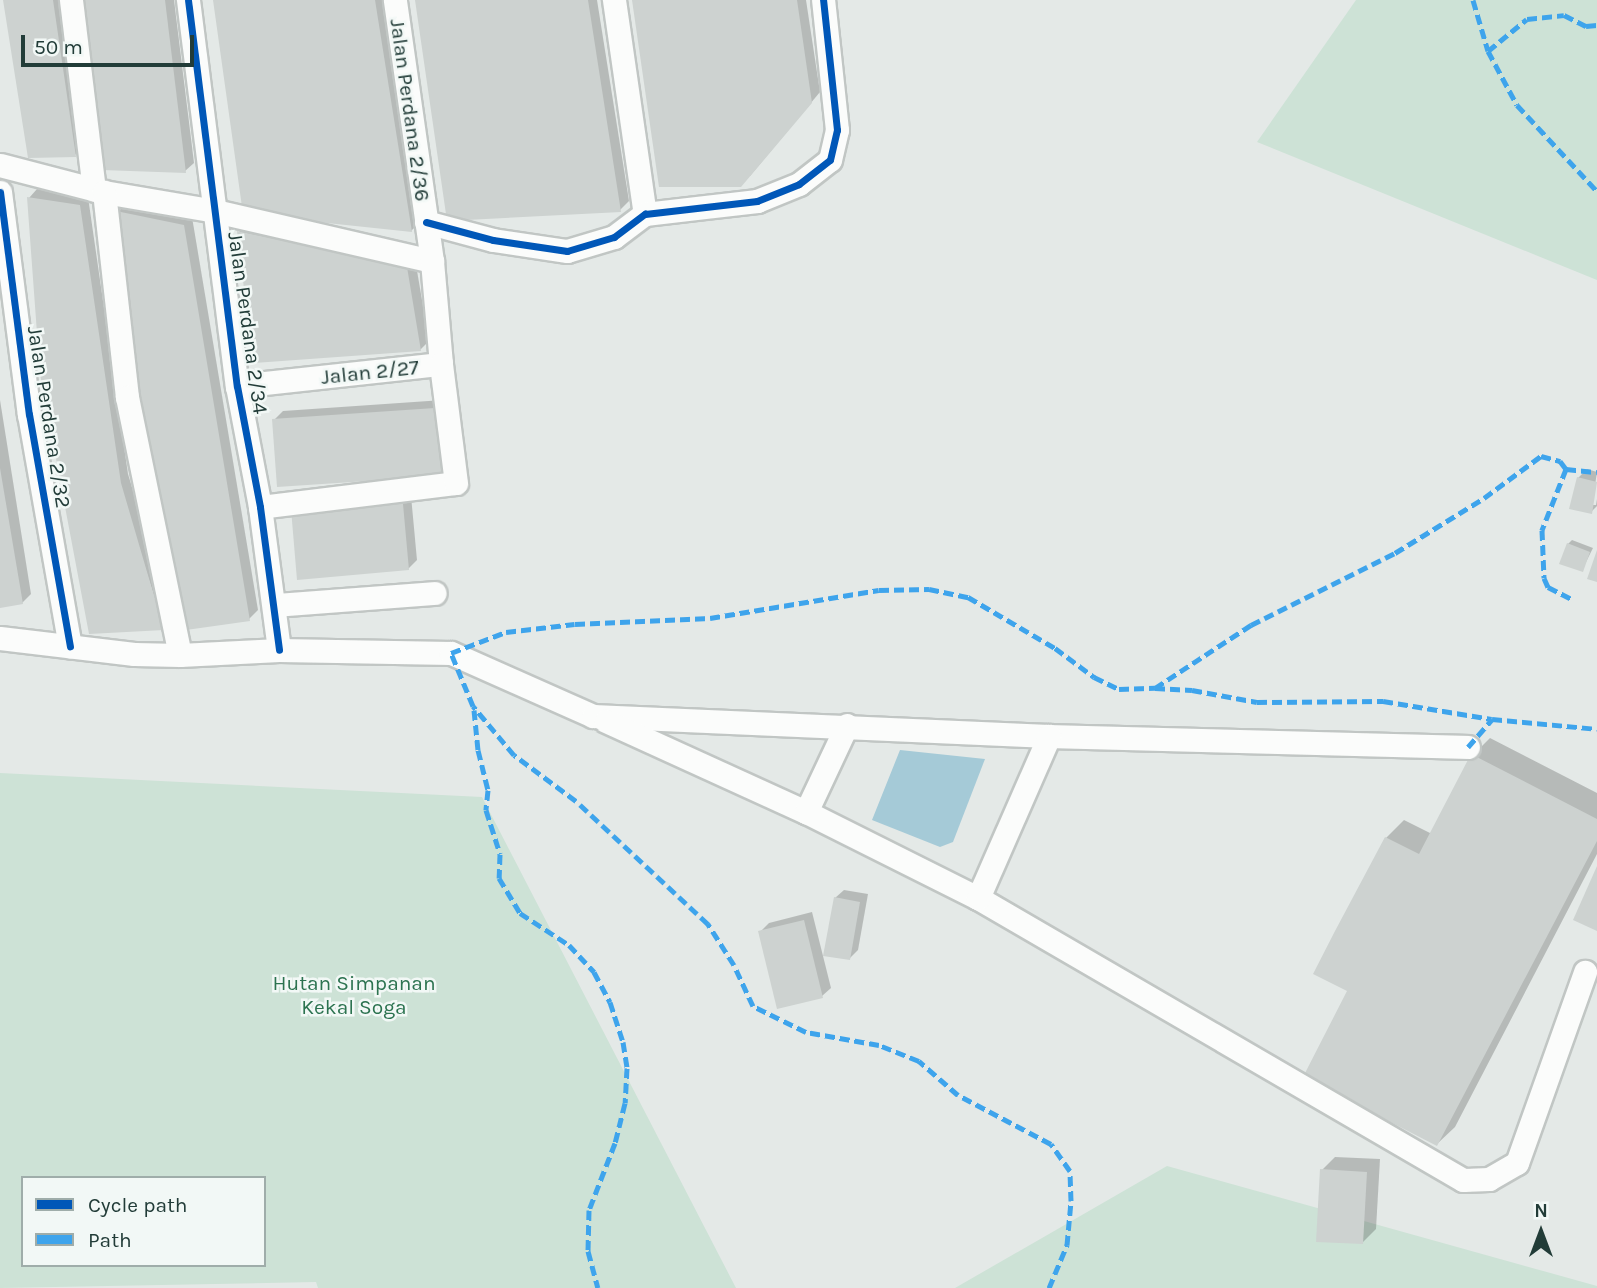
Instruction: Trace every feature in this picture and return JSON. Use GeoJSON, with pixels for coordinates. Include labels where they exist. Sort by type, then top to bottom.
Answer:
{"type":"FeatureCollection","features":[{"type":"Feature","properties":{"kind":"street"},"geometry":{"type":"LineString","coordinates":[[71,0],[127,397],[180,655]]}},
{"type":"Feature","properties":{"kind":"street","name":"Jalan Perdana 2/34"},"geometry":{"type":"LineString","coordinates":[[188,0],[237,386],[260,506],[279,650]]}},
{"type":"Feature","properties":{"kind":"street","name":"Jalan Perdana 2/36"},"geometry":{"type":"LineString","coordinates":[[395,0],[432,261]]}},
{"type":"Feature","properties":{"kind":"street"},"geometry":{"type":"LineString","coordinates":[[614,0],[645,214]]}},
{"type":"Feature","properties":{"kind":"street"},"geometry":{"type":"LineString","coordinates":[[426,222],[493,240],[567,251],[614,237],[645,214],[757,201],[799,184],[830,160],[837,130],[823,0]]}},
{"type":"Feature","properties":{"kind":"street"},"geometry":{"type":"LineString","coordinates":[[0,165],[99,191],[215,211],[432,261]]}},
{"type":"Feature","properties":{"kind":"street","name":"Jalan Perdana 2/32"},"geometry":{"type":"LineString","coordinates":[[0,192],[29,414],[70,646]]}},
{"type":"Feature","properties":{"kind":"street","name":"Jalan 2/27"},"geometry":{"type":"LineString","coordinates":[[237,386],[441,365],[432,261]]}},
{"type":"Feature","properties":{"kind":"street"},"geometry":{"type":"LineString","coordinates":[[260,506],[456,483],[441,365]]}},
{"type":"Feature","properties":{"kind":"street"},"geometry":{"type":"LineString","coordinates":[[275,605],[435,593]]}},
{"type":"Feature","properties":{"kind":"street"},"geometry":{"type":"LineString","coordinates":[[0,638],[134,654],[180,655],[279,650],[451,653],[806,812],[978,898],[1463,1180],[1489,1178],[1517,1163],[1586,972]]}},
{"type":"Feature","properties":{"kind":"street"},"geometry":{"type":"LineString","coordinates":[[593,716],[847,725],[1049,736],[1468,747]]}},
{"type":"Feature","properties":{"kind":"street"},"geometry":{"type":"LineString","coordinates":[[806,812],[847,725]]}},
{"type":"Feature","properties":{"kind":"street"},"geometry":{"type":"LineString","coordinates":[[978,898],[1049,736]]}},
{"type":"Feature","properties":{"kind":"green space"},"geometry":{"type":"Polygon","coordinates":[[[1356,0],[1597,0],[1597,280],[1257,142],[1356,0]]]}},
{"type":"Feature","properties":{"kind":"green space","name":"Hutan Simpanan Kekal Soga"},"geometry":{"type":"Polygon","coordinates":[[[0,773],[482,797],[736,1288],[318,1288],[316,1282],[0,1288],[0,773]]]}},
{"type":"Feature","properties":{"kind":"green space"},"geometry":{"type":"Polygon","coordinates":[[[1167,1166],[1597,1286],[1597,1288],[955,1288],[1167,1166]]]}},
{"type":"Feature","properties":{"kind":"water"},"geometry":{"type":"Polygon","coordinates":[[[900,750],[985,759],[953,842],[940,847],[872,820],[900,750]]]}},
{"type":"Feature","properties":{"kind":"building"},"geometry":{"type":"Polygon","coordinates":[[[3,0],[53,0],[76,157],[28,158],[3,0]]]}},
{"type":"Feature","properties":{"kind":"building"},"geometry":{"type":"Polygon","coordinates":[[[79,0],[165,0],[186,173],[102,170],[79,0]]]}},
{"type":"Feature","properties":{"kind":"building"},"geometry":{"type":"Polygon","coordinates":[[[213,0],[375,0],[412,232],[243,214],[213,0]]]}},
{"type":"Feature","properties":{"kind":"building"},"geometry":{"type":"Polygon","coordinates":[[[415,0],[588,0],[621,212],[447,221],[415,0]]]}},
{"type":"Feature","properties":{"kind":"building"},"geometry":{"type":"Polygon","coordinates":[[[632,0],[797,0],[812,103],[741,187],[659,187],[632,0]]]}},
{"type":"Feature","properties":{"kind":"building"},"geometry":{"type":"Polygon","coordinates":[[[27,197],[80,205],[121,483],[164,630],[89,634],[40,374],[27,197]]]}},
{"type":"Feature","properties":{"kind":"building"},"geometry":{"type":"Polygon","coordinates":[[[116,211],[184,225],[250,621],[186,630],[144,426],[116,211]]]}},
{"type":"Feature","properties":{"kind":"building"},"geometry":{"type":"Polygon","coordinates":[[[237,231],[407,267],[421,351],[253,363],[237,231]]]}},
{"type":"Feature","properties":{"kind":"building"},"geometry":{"type":"Polygon","coordinates":[[[435,408],[443,476],[277,487],[272,419],[435,408]]]}},
{"type":"Feature","properties":{"kind":"building"},"geometry":{"type":"Polygon","coordinates":[[[0,468],[23,604],[0,608],[0,468]]]}},
{"type":"Feature","properties":{"kind":"building"},"geometry":{"type":"Polygon","coordinates":[[[1577,477],[1597,482],[1592,514],[1569,509],[1577,477]]]}},
{"type":"Feature","properties":{"kind":"building"},"geometry":{"type":"Polygon","coordinates":[[[402,493],[409,570],[297,580],[291,509],[402,493]]]}},
{"type":"Feature","properties":{"kind":"building"},"geometry":{"type":"Polygon","coordinates":[[[1567,543],[1590,552],[1583,572],[1559,564],[1567,543]]]}},
{"type":"Feature","properties":{"kind":"building"},"geometry":{"type":"Polygon","coordinates":[[[1597,550],[1597,582],[1587,579],[1597,550]]]}},
{"type":"Feature","properties":{"kind":"building"},"geometry":{"type":"Polygon","coordinates":[[[1471,754],[1597,819],[1597,841],[1437,1146],[1303,1077],[1347,991],[1313,974],[1335,931],[1385,837],[1419,854],[1471,754]]]}},
{"type":"Feature","properties":{"kind":"building"},"geometry":{"type":"Polygon","coordinates":[[[1597,866],[1597,931],[1573,920],[1597,866]]]}},
{"type":"Feature","properties":{"kind":"building"},"geometry":{"type":"Polygon","coordinates":[[[834,897],[860,902],[850,960],[823,956],[834,897]]]}},
{"type":"Feature","properties":{"kind":"building"},"geometry":{"type":"Polygon","coordinates":[[[804,920],[823,998],[777,1009],[758,931],[804,920]]]}},
{"type":"Feature","properties":{"kind":"building"},"geometry":{"type":"Polygon","coordinates":[[[1320,1169],[1367,1172],[1363,1244],[1316,1242],[1320,1169]]]}},
{"type":"Feature","properties":{"kind":"marked path"},"geometry":{"type":"LineString","coordinates":[[1473,0],[1488,51],[1517,105],[1597,191]]}},
{"type":"Feature","properties":{"kind":"marked path"},"geometry":{"type":"LineString","coordinates":[[1488,51],[1527,19],[1564,15],[1586,26],[1597,25]]}},
{"type":"Feature","properties":{"kind":"marked path"},"geometry":{"type":"LineString","coordinates":[[1049,1288],[1067,1245],[1071,1201],[1070,1171],[1051,1144],[958,1095],[919,1061],[879,1045],[806,1032],[753,1006],[734,965],[708,924],[576,801],[514,755],[473,706],[451,653],[506,632],[575,624],[710,618],[879,590],[929,589],[968,597],[1055,648],[1094,677],[1119,689],[1155,688],[1251,625],[1395,553],[1484,498],[1541,456],[1560,461],[1566,469],[1542,530],[1544,578],[1548,587],[1572,599]]}},
{"type":"Feature","properties":{"kind":"marked path"},"geometry":{"type":"LineString","coordinates":[[1566,469],[1597,472]]}},
{"type":"Feature","properties":{"kind":"marked path"},"geometry":{"type":"LineString","coordinates":[[1155,688],[1192,690],[1257,702],[1383,701],[1492,719]]}},
{"type":"Feature","properties":{"kind":"marked path"},"geometry":{"type":"LineString","coordinates":[[474,710],[478,750],[488,790],[486,810],[500,854],[499,878],[520,913],[569,945],[594,972],[610,1002],[623,1042],[627,1068],[625,1103],[615,1143],[589,1210],[588,1251],[598,1288]]}},
{"type":"Feature","properties":{"kind":"marked path"},"geometry":{"type":"LineString","coordinates":[[1468,747],[1492,719],[1597,729]]}},
{"type":"Feature","properties":{"kind":"cycle path"},"geometry":{"type":"LineString","coordinates":[[188,0],[237,386],[260,507],[279,650]]}},
{"type":"Feature","properties":{"kind":"cycle path"},"geometry":{"type":"LineString","coordinates":[[426,222],[493,240],[567,251],[614,237],[645,214],[757,201],[799,184],[830,160],[837,130],[823,0]]}},
{"type":"Feature","properties":{"kind":"cycle path"},"geometry":{"type":"LineString","coordinates":[[0,192],[29,414],[70,646]]}}]}
